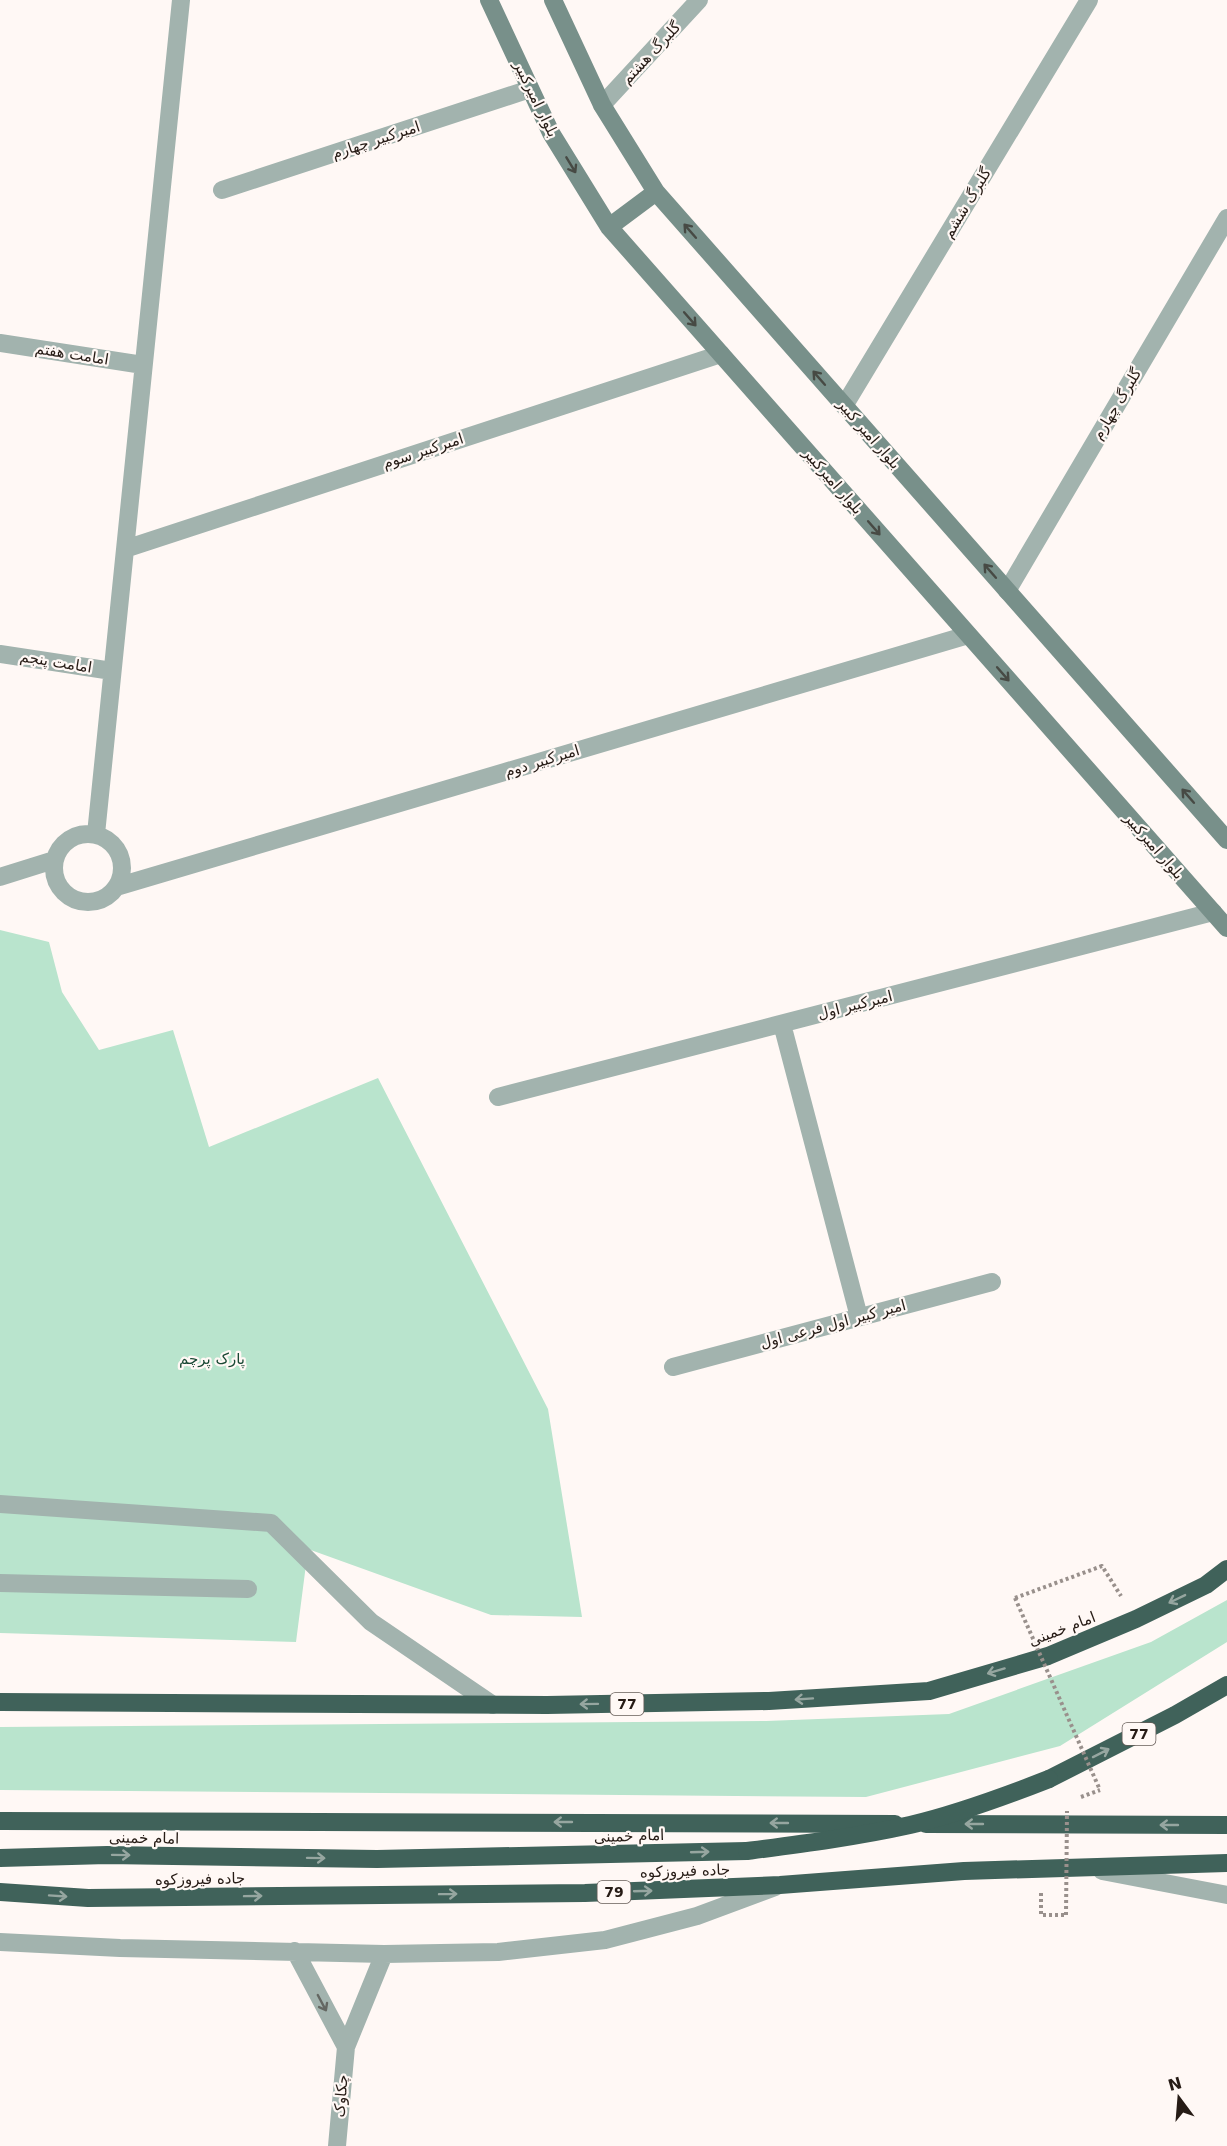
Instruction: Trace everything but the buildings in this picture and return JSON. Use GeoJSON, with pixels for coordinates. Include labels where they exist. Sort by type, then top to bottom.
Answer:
{"type":"FeatureCollection","features":[{"type":"Feature","properties":{"kind":"highway","name":"امام خمینی"},"geometry":{"type":"LineString","coordinates":[[0,1702],[493,1705],[769,1701],[930,1691],[1048,1656],[1136,1619],[1206,1585],[1227,1569]]}},
{"type":"Feature","properties":{"kind":"highway","name":"امام خمینی"},"geometry":{"type":"LineString","coordinates":[[0,1858],[107,1855],[377,1859],[747,1851],[805,1844],[910,1825],[983,1804],[1049,1779],[1175,1715],[1227,1685]]}},
{"type":"Feature","properties":{"kind":"highway"},"geometry":{"type":"LineString","coordinates":[[0,1821],[1227,1825]]}},
{"type":"Feature","properties":{"kind":"highway","name":"جاده فیروزکوه"},"geometry":{"type":"LineString","coordinates":[[0,1892],[88,1898],[585,1893],[780,1886],[964,1871],[1227,1863]]}},
{"type":"Feature","properties":{"kind":"street"},"geometry":{"type":"LineString","coordinates":[[96,834],[180,0]]}},
{"type":"Feature","properties":{"kind":"street","name":"بلوار امیرکبیر"},"geometry":{"type":"LineString","coordinates":[[489,0],[551,133],[609,227],[1227,928]]}},
{"type":"Feature","properties":{"kind":"street","name":"بلوار امیر کبیر"},"geometry":{"type":"LineString","coordinates":[[553,0],[602,105],[656,192],[1227,840]]}},
{"type":"Feature","properties":{"kind":"street","name":"گلبرگ هشتم"},"geometry":{"type":"LineString","coordinates":[[602,105],[699,0]]}},
{"type":"Feature","properties":{"kind":"street","name":"گلبرگ ششم"},"geometry":{"type":"LineString","coordinates":[[844,406],[1089,0]]}},
{"type":"Feature","properties":{"kind":"street","name":"امیرکبیر چهارم"},"geometry":{"type":"LineString","coordinates":[[222,190],[530,89]]}},
{"type":"Feature","properties":{"kind":"street"},"geometry":{"type":"LineString","coordinates":[[609,227],[656,192]]}},
{"type":"Feature","properties":{"kind":"street","name":"گلبرگ چهارم"},"geometry":{"type":"LineString","coordinates":[[1007,591],[1227,218]]}},
{"type":"Feature","properties":{"kind":"street","name":"امامت هفتم"},"geometry":{"type":"LineString","coordinates":[[0,343],[143,365]]}},
{"type":"Feature","properties":{"kind":"street","name":"امیرکبیر سوم"},"geometry":{"type":"LineString","coordinates":[[124,549],[721,354]]}},
{"type":"Feature","properties":{"kind":"street","name":"امیرکبیر دوم"},"geometry":{"type":"LineString","coordinates":[[116,887],[968,634]]}},
{"type":"Feature","properties":{"kind":"street","name":"امامت پنجم"},"geometry":{"type":"LineString","coordinates":[[0,654],[112,671]]}},
{"type":"Feature","properties":{"kind":"street"},"geometry":{"type":"LineString","coordinates":[[85,833],[96,834],[105,839],[120,855],[121,876],[116,887],[98,901],[86,902],[64,893],[57,884],[54,872],[54,861],[58,851],[74,836],[85,833]]}},
{"type":"Feature","properties":{"kind":"street"},"geometry":{"type":"LineString","coordinates":[[0,877],[54,861]]}},
{"type":"Feature","properties":{"kind":"street","name":"امیرکبیر اول"},"geometry":{"type":"LineString","coordinates":[[498,1097],[1213,912]]}},
{"type":"Feature","properties":{"kind":"street"},"geometry":{"type":"LineString","coordinates":[[782,1023],[859,1317]]}},
{"type":"Feature","properties":{"kind":"street","name":"امیر کبیر اول فرعی اول"},"geometry":{"type":"LineString","coordinates":[[673,1367],[992,1282]]}},
{"type":"Feature","properties":{"kind":"street"},"geometry":{"type":"LineString","coordinates":[[0,1504],[271,1522],[371,1622],[493,1705]]}},
{"type":"Feature","properties":{"kind":"street"},"geometry":{"type":"LineString","coordinates":[[0,1583],[248,1589]]}},
{"type":"Feature","properties":{"kind":"street"},"geometry":{"type":"LineString","coordinates":[[1082,1867],[1227,1895]]}},
{"type":"Feature","properties":{"kind":"street"},"geometry":{"type":"LineString","coordinates":[[0,1942],[120,1948],[384,1954],[498,1952],[605,1940],[697,1916],[780,1886]]}},
{"type":"Feature","properties":{"kind":"street"},"geometry":{"type":"LineString","coordinates":[[295,1951],[346,2047]]}},
{"type":"Feature","properties":{"kind":"street","name":"چکاوک"},"geometry":{"type":"LineString","coordinates":[[337,2146],[346,2047],[384,1954]]}},
{"type":"Feature","properties":{"kind":"path"},"geometry":{"type":"LineString","coordinates":[[1100,1790],[1015,1598],[1102,1566],[1136,1619]]}},
{"type":"Feature","properties":{"kind":"path"},"geometry":{"type":"LineString","coordinates":[[1041,1915],[1066,1915],[1067,1811]]}},
{"type":"Feature","properties":{"kind":"green space","name":"پارک پرچم"},"geometry":{"type":"Polygon","coordinates":[[[0,930],[49,942],[62,992],[99,1050],[173,1030],[209,1147],[378,1078],[548,1409],[582,1617],[491,1615],[308,1549],[296,1642],[0,1633],[0,930]]]}},
{"type":"Feature","properties":{"kind":"green space"},"geometry":{"type":"Polygon","coordinates":[[[1227,1600],[1227,1642],[1060,1746],[866,1797],[0,1790],[0,1727],[766,1721],[949,1714],[1151,1642],[1227,1600]]]}}]}
